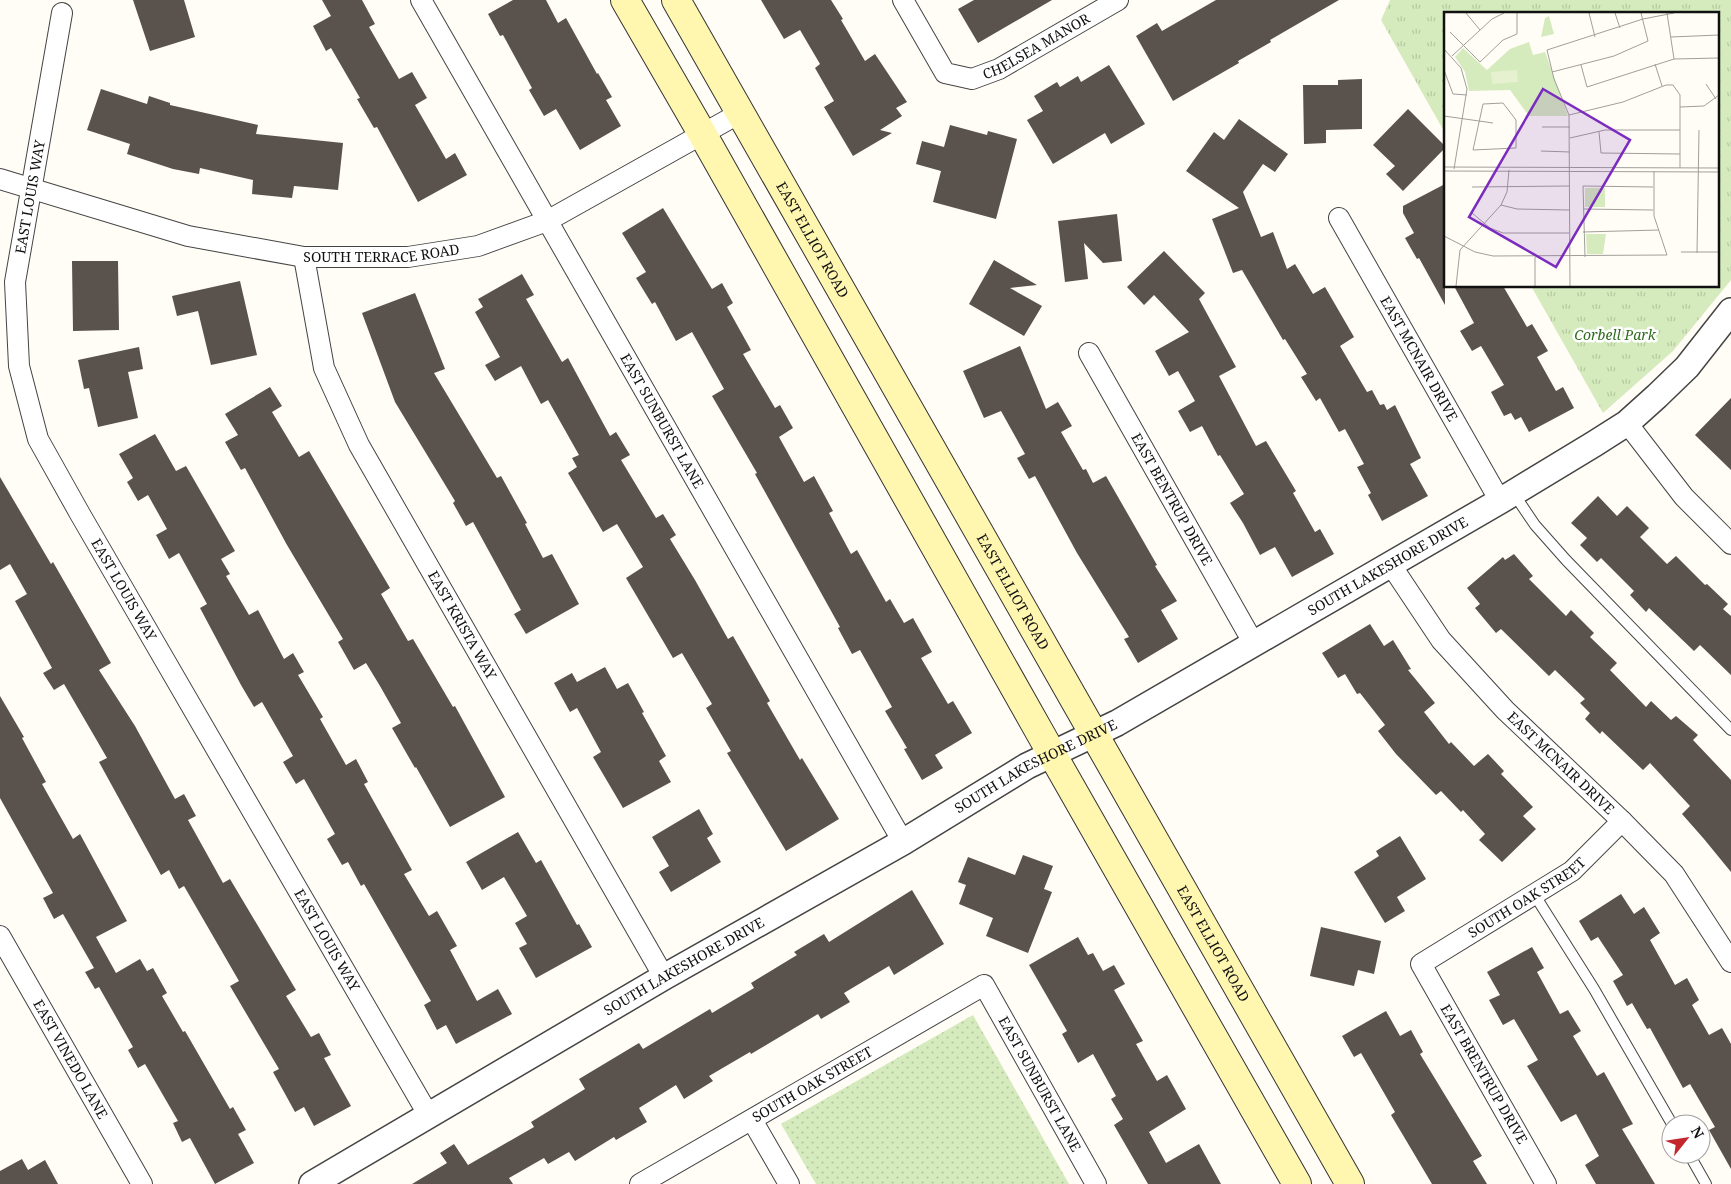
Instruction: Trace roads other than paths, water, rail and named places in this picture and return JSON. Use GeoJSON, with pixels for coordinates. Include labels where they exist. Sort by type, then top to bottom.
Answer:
{"type":"FeatureCollection","features":[{"type":"Feature","properties":{"kind":"main road"},"geometry":{"type":"LineString","coordinates":[[625,0],[1297,1184]]}},
{"type":"Feature","properties":{"kind":"main road","name":"EAST ELLIOT ROAD"},"geometry":{"type":"LineString","coordinates":[[676,0],[1350,1184]]}},
{"type":"Feature","properties":{"kind":"street","name":"EAST SUNBURST LANE"},"geometry":{"type":"LineString","coordinates":[[421,0],[902,842]]}},
{"type":"Feature","properties":{"kind":"street","name":"CHELSEA MANOR"},"geometry":{"type":"LineString","coordinates":[[903,0],[945,74],[972,79],[999,69],[1118,0]]}},
{"type":"Feature","properties":{"kind":"street","name":"EAST LOUIS WAY"},"geometry":{"type":"LineString","coordinates":[[62,13],[16,282],[19,366],[38,439],[429,1116]]}},
{"type":"Feature","properties":{"kind":"street","name":"SOUTH TERRACE ROAD"},"geometry":{"type":"LineString","coordinates":[[0,179],[188,236],[304,257],[408,257],[478,246],[547,221],[740,113]]}},
{"type":"Feature","properties":{"kind":"street","name":"EAST MCNAIR DRIVE"},"geometry":{"type":"LineString","coordinates":[[1339,218],[1506,497]]}},
{"type":"Feature","properties":{"kind":"street","name":"EAST KRISTA WAY"},"geometry":{"type":"LineString","coordinates":[[304,257],[324,368],[360,445],[664,977]]}},
{"type":"Feature","properties":{"kind":"street","name":"SOUTH LAKESHORE DRIVE"},"geometry":{"type":"LineString","coordinates":[[312,1184],[664,977],[902,842],[1027,766],[1117,723],[1391,565],[1627,423],[1687,368],[1731,311]]}},
{"type":"Feature","properties":{"kind":"street","name":"EAST BENTRUP DRIVE"},"geometry":{"type":"LineString","coordinates":[[1089,352],[1254,644]]}},
{"type":"Feature","properties":{"kind":"street"},"geometry":{"type":"LineString","coordinates":[[1627,423],[1684,497],[1731,544]]}},
{"type":"Feature","properties":{"kind":"street","name":"EAST MCNAIR DRIVE"},"geometry":{"type":"LineString","coordinates":[[1391,565],[1441,640],[1505,710],[1622,821],[1674,874],[1731,962]]}},
{"type":"Feature","properties":{"kind":"street","name":"SOUTH OAK STREET"},"geometry":{"type":"LineString","coordinates":[[1421,964],[1572,871],[1622,821]]}},
{"type":"Feature","properties":{"kind":"street","name":"EAST VINEDO LANE"},"geometry":{"type":"LineString","coordinates":[[0,936],[142,1184]]}},
{"type":"Feature","properties":{"kind":"street","name":"EAST BRENTRUP DRIVE"},"geometry":{"type":"LineString","coordinates":[[1421,964],[1546,1184]]}},
{"type":"Feature","properties":{"kind":"street","name":"EAST SUNBURST LANE"},"geometry":{"type":"LineString","coordinates":[[984,985],[1096,1184]]}},
{"type":"Feature","properties":{"kind":"street","name":"SOUTH OAK STREET"},"geometry":{"type":"LineString","coordinates":[[640,1184],[984,985]]}},
{"type":"Feature","properties":{"kind":"street"},"geometry":{"type":"LineString","coordinates":[[752,1120],[789,1184]]}},
{"type":"Feature","properties":{"kind":"lane"},"geometry":{"type":"LineString","coordinates":[[1506,497],[1731,730]]}},
{"type":"Feature","properties":{"kind":"lane"},"geometry":{"type":"LineString","coordinates":[[1534,894],[1594,989],[1666,1114]]}},
{"type":"Feature","properties":{"kind":"lane"},"geometry":{"type":"LineString","coordinates":[[1695,1164],[1706,1184]]}},
{"type":"Feature","properties":{"kind":"park label","name":"Corbell Park"},"geometry":{"type":"Point","coordinates":[1615,335]}}]}
